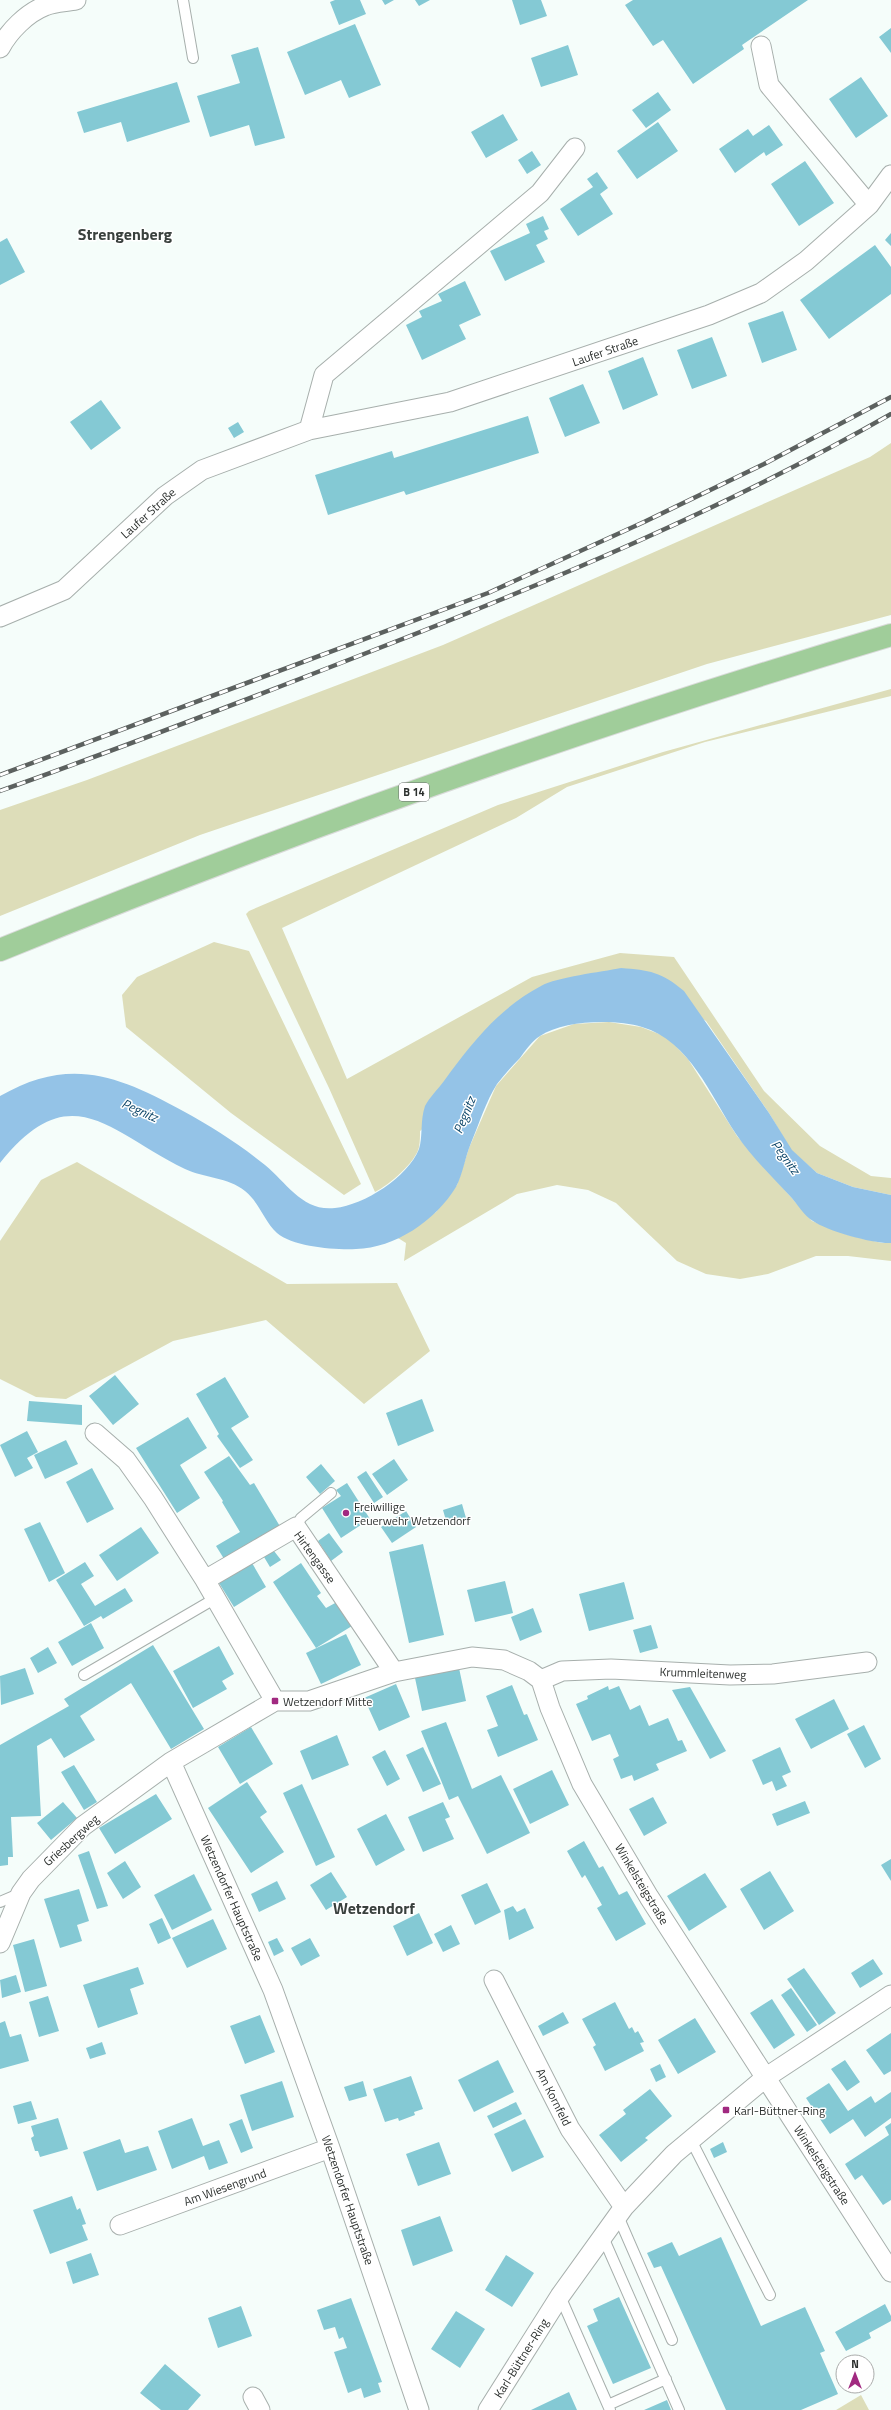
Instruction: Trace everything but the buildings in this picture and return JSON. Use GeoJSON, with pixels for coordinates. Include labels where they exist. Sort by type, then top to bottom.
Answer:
{"type":"FeatureCollection","features":[{"type":"Feature","properties":{"kind":"main road","name":"B 14"},"geometry":{"type":"LineString","coordinates":[[0,950],[258,849],[527,752],[668,703],[891,635]]}},
{"type":"Feature","properties":{"kind":"street"},"geometry":{"type":"LineString","coordinates":[[0,48],[5,38],[31,15],[46,6],[76,0]]}},
{"type":"Feature","properties":{"kind":"street"},"geometry":{"type":"LineString","coordinates":[[761,46],[769,85],[869,205]]}},
{"type":"Feature","properties":{"kind":"street"},"geometry":{"type":"LineString","coordinates":[[309,430],[324,375],[540,193],[575,148]]}},
{"type":"Feature","properties":{"kind":"street","name":"Laufer Straße"},"geometry":{"type":"LineString","coordinates":[[0,617],[64,590],[165,496],[202,470],[309,430],[450,402],[709,315],[761,293],[806,262],[869,205],[891,175]]}},
{"type":"Feature","properties":{"kind":"street"},"geometry":{"type":"LineString","coordinates":[[95,1433],[126,1460],[153,1498],[216,1598],[275,1701]]}},
{"type":"Feature","properties":{"kind":"street","name":"Hirtengasse"},"geometry":{"type":"LineString","coordinates":[[205,1580],[296,1527],[394,1672]]}},
{"type":"Feature","properties":{"kind":"street"},"geometry":{"type":"LineString","coordinates":[[171,1762],[275,1701],[309,1700],[394,1672],[472,1657],[504,1660],[529,1671],[541,1680]]}},
{"type":"Feature","properties":{"kind":"street","name":"Krummleitenweg"},"geometry":{"type":"LineString","coordinates":[[541,1680],[562,1671],[611,1669],[730,1676],[773,1674],[867,1662]]}},
{"type":"Feature","properties":{"kind":"street","name":"Winkelsteigstraße"},"geometry":{"type":"LineString","coordinates":[[541,1680],[550,1708],[582,1784],[649,1897],[765,2078],[885,2247],[891,2272]]}},
{"type":"Feature","properties":{"kind":"street","name":"Griesbergweg"},"geometry":{"type":"LineString","coordinates":[[0,1943],[21,1893],[38,1870],[83,1826],[171,1762]]}},
{"type":"Feature","properties":{"kind":"street","name":"Wetzendorfer Hauptstraße"},"geometry":{"type":"LineString","coordinates":[[171,1762],[273,1990],[330,2148],[420,2410]]}},
{"type":"Feature","properties":{"kind":"street","name":"Am Kornfeld"},"geometry":{"type":"LineString","coordinates":[[494,1980],[570,2129],[621,2211]]}},
{"type":"Feature","properties":{"kind":"street"},"geometry":{"type":"LineString","coordinates":[[765,2078],[891,1996]]}},
{"type":"Feature","properties":{"kind":"street","name":"Karl-Büttner-Ring"},"geometry":{"type":"LineString","coordinates":[[488,2410],[560,2296],[621,2211],[674,2154],[765,2078]]}},
{"type":"Feature","properties":{"kind":"street","name":"Am Wiesengrund"},"geometry":{"type":"LineString","coordinates":[[120,2225],[330,2148]]}},
{"type":"Feature","properties":{"kind":"lane"},"geometry":{"type":"LineString","coordinates":[[183,0],[193,58]]}},
{"type":"Feature","properties":{"kind":"lane"},"geometry":{"type":"LineString","coordinates":[[296,1527],[301,1518],[331,1493]]}},
{"type":"Feature","properties":{"kind":"lane"},"geometry":{"type":"LineString","coordinates":[[84,1675],[216,1598]]}},
{"type":"Feature","properties":{"kind":"lane"},"geometry":{"type":"LineString","coordinates":[[0,1902],[21,1893]]}},
{"type":"Feature","properties":{"kind":"lane"},"geometry":{"type":"LineString","coordinates":[[691,2140],[770,2295]]}},
{"type":"Feature","properties":{"kind":"lane"},"geometry":{"type":"LineString","coordinates":[[621,2211],[672,2340]]}},
{"type":"Feature","properties":{"kind":"lane"},"geometry":{"type":"LineString","coordinates":[[603,2237],[680,2410]]}},
{"type":"Feature","properties":{"kind":"lane"},"geometry":{"type":"LineString","coordinates":[[560,2296],[609,2407],[666,2379]]}},
{"type":"Feature","properties":{"kind":"green space"},"geometry":{"type":"Polygon","coordinates":[[[891,443],[891,615],[707,664],[200,835],[0,916],[0,810],[87,780],[443,645],[870,457],[891,443]]]}},
{"type":"Feature","properties":{"kind":"green space"},"geometry":{"type":"Polygon","coordinates":[[[891,689],[891,696],[705,742],[567,787],[516,818],[282,928],[347,1079],[532,977],[620,953],[674,957],[764,1091],[820,1146],[871,1176],[891,1178],[891,1195],[853,1187],[817,1173],[791,1150],[769,1113],[706,1021],[621,968],[420,1131],[419,1147],[413,1159],[394,1179],[375,1192],[329,1088],[246,914],[249,911],[498,805],[663,752],[891,689]]]}},
{"type":"Feature","properties":{"kind":"green space"},"geometry":{"type":"Polygon","coordinates":[[[214,942],[249,951],[361,1184],[344,1195],[231,1113],[126,1027],[122,995],[137,977],[214,942]]]}},
{"type":"Feature","properties":{"kind":"green space"},"geometry":{"type":"Polygon","coordinates":[[[609,1022],[641,1027],[667,1037],[688,1059],[737,1136],[812,1221],[848,1235],[882,1243],[891,1243],[891,1261],[848,1256],[816,1256],[768,1274],[740,1279],[706,1274],[677,1261],[616,1203],[588,1190],[557,1185],[517,1194],[404,1261],[406,1243],[398,1238],[436,1212],[457,1185],[469,1148],[496,1086],[540,1036],[574,1024],[609,1022]]]}},
{"type":"Feature","properties":{"kind":"green space"},"geometry":{"type":"Polygon","coordinates":[[[77,1162],[287,1284],[397,1283],[430,1351],[364,1404],[266,1320],[173,1341],[66,1399],[36,1397],[0,1379],[0,1241],[41,1180],[77,1162]]]}},
{"type":"Feature","properties":{"kind":"green space"},"geometry":{"type":"Polygon","coordinates":[[[861,2395],[869,2410],[836,2410],[861,2395]]]}},
{"type":"Feature","properties":{"kind":"water","name":"Pegnitz"},"geometry":{"type":"Polygon","coordinates":[[[621,968],[655,973],[669,980],[684,991],[769,1113],[792,1150],[817,1173],[853,1187],[891,1195],[891,1243],[883,1243],[851,1236],[829,1229],[810,1219],[748,1150],[726,1119],[697,1071],[686,1057],[673,1044],[659,1034],[631,1024],[590,1022],[576,1024],[550,1031],[534,1041],[502,1077],[493,1091],[469,1148],[456,1187],[437,1211],[425,1221],[413,1230],[385,1244],[347,1249],[315,1247],[293,1242],[284,1238],[272,1228],[250,1195],[238,1186],[224,1180],[185,1169],[112,1127],[91,1119],[70,1116],[48,1121],[25,1136],[0,1163],[0,1096],[25,1084],[49,1076],[71,1074],[93,1075],[115,1080],[137,1088],[159,1098],[204,1123],[255,1157],[273,1172],[296,1195],[314,1206],[335,1208],[346,1206],[384,1188],[405,1170],[419,1149],[423,1111],[425,1106],[475,1040],[499,1016],[526,995],[548,983],[568,977],[621,968]]]}},
{"type":"Feature","properties":{"kind":"railway"},"geometry":{"type":"LineString","coordinates":[[0,775],[488,593],[644,522],[764,464],[891,397]]}},
{"type":"Feature","properties":{"kind":"railway"},"geometry":{"type":"LineString","coordinates":[[0,791],[277,688],[436,626],[569,571],[700,513],[764,482],[891,414]]}},
{"type":"Feature","properties":{"kind":"place","name":"Freiwillige Feuerwehr Wetzendorf"},"geometry":{"type":"Point","coordinates":[346,1513]}},
{"type":"Feature","properties":{"kind":"place","name":"Wetzendorf Mitte"},"geometry":{"type":"Point","coordinates":[275,1701]}},
{"type":"Feature","properties":{"kind":"place","name":"Karl-Büttner-Ring"},"geometry":{"type":"Point","coordinates":[726,2110]}},
{"type":"Feature","properties":{"kind":"district","name":"Strengenberg"},"geometry":{"type":"Point","coordinates":[125,234]}},
{"type":"Feature","properties":{"kind":"district","name":"Wetzendorf"},"geometry":{"type":"Point","coordinates":[374,1908]}}]}
